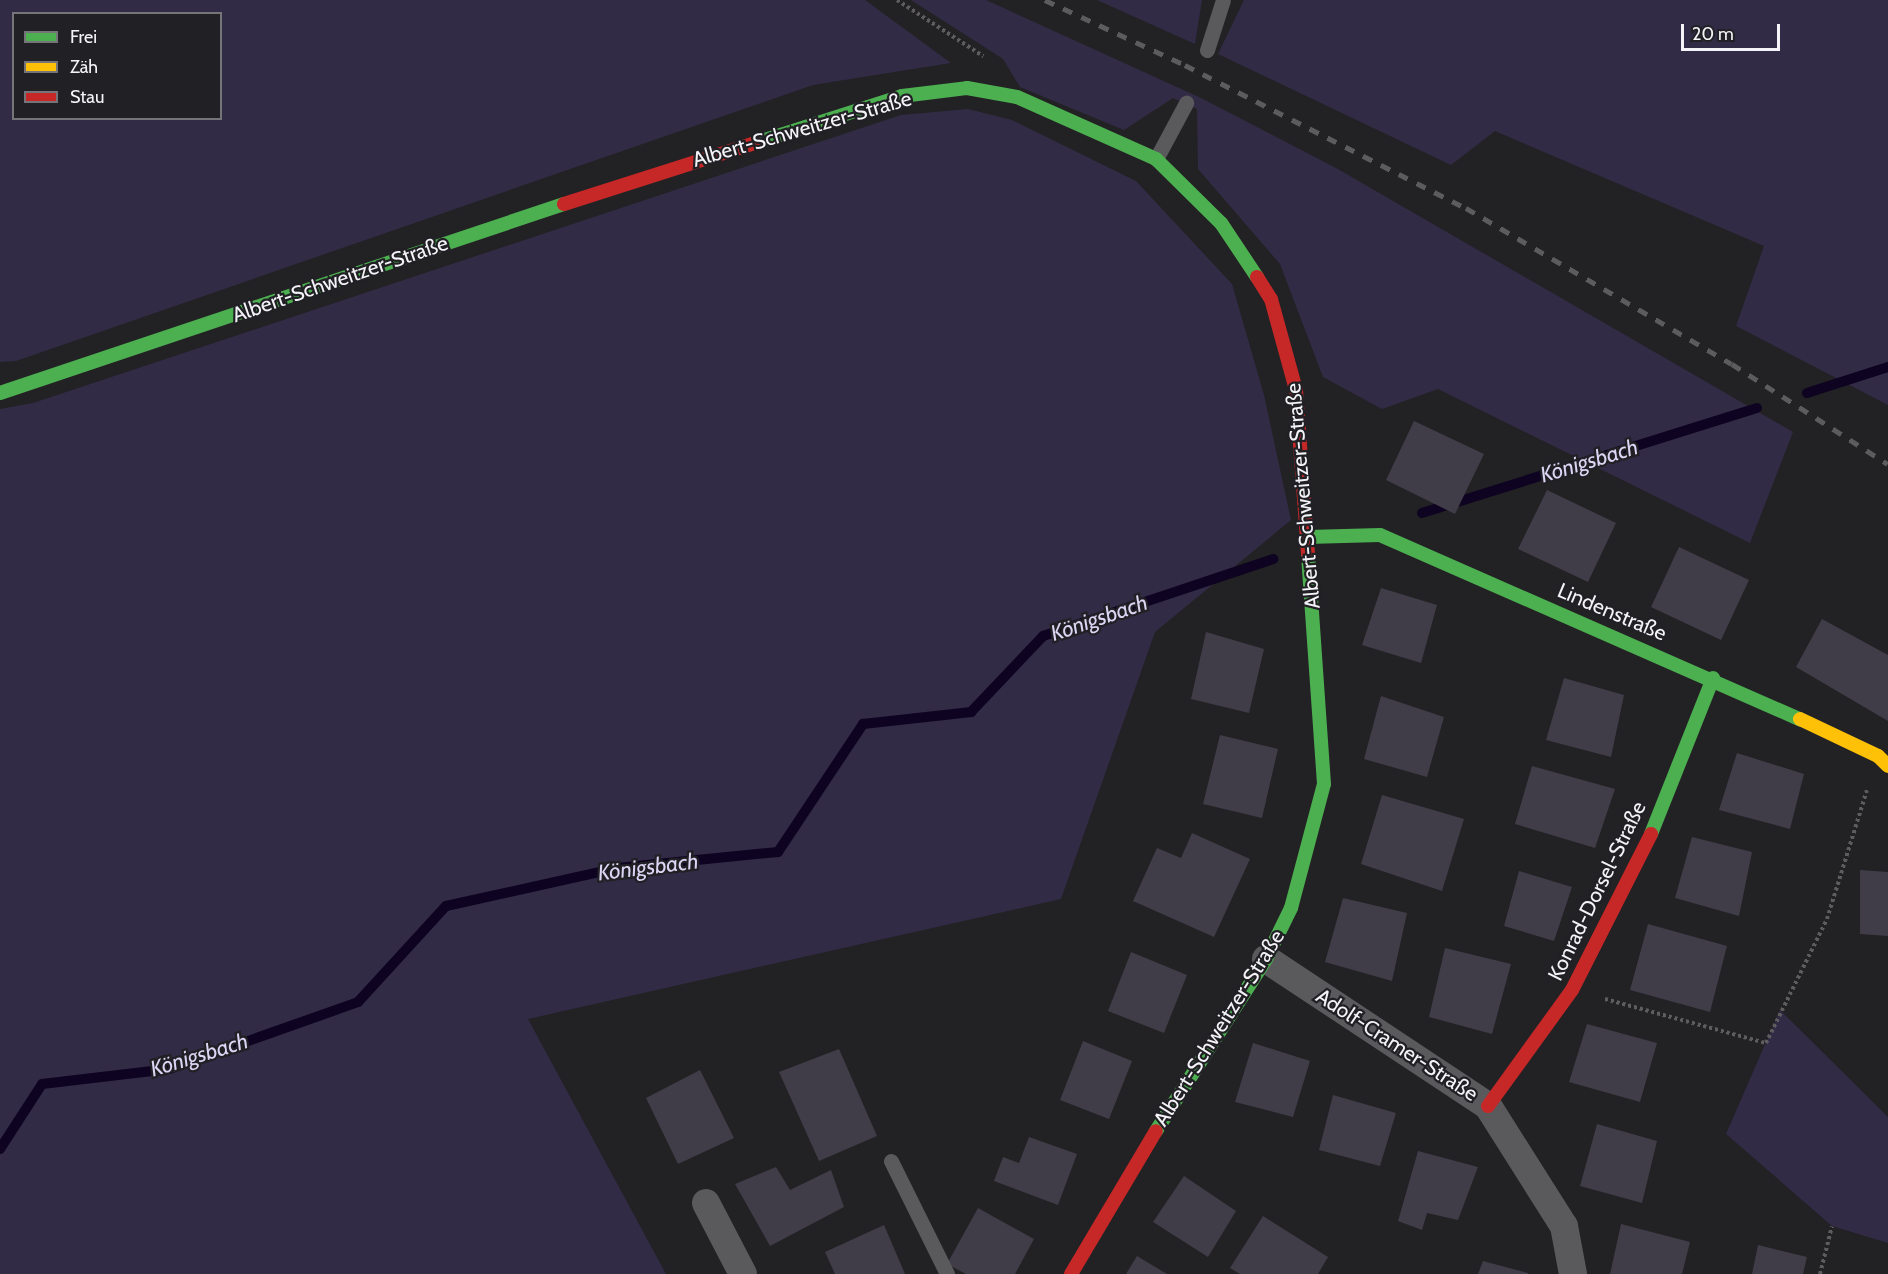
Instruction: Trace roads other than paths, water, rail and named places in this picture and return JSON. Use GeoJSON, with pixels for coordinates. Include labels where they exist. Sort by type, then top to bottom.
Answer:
{"type":"FeatureCollection","features":[{"type":"Feature","properties":{"kind":"street","name":"Albert-Schweitzer-Straße"},"geometry":{"type":"LineString","coordinates":[[0,393],[24,388],[513,219],[902,96],[967,88],[1017,97],[1156,159],[1221,223],[1271,299],[1296,390],[1324,784],[1291,908],[1266,959],[1157,1130],[1071,1274]]}},
{"type":"Feature","properties":{"kind":"street","name":"Lindenstraße"},"geometry":{"type":"LineString","coordinates":[[1308,537],[1380,535],[1713,678],[1883,761]]}},
{"type":"Feature","properties":{"kind":"street","name":"Konrad-Dorsel-Straße"},"geometry":{"type":"LineString","coordinates":[[1488,1106],[1572,990],[1650,837],[1713,678]]}},
{"type":"Feature","properties":{"kind":"street","name":"Adolf-Cramer-Straße"},"geometry":{"type":"LineString","coordinates":[[1266,959],[1488,1106],[1564,1226],[1573,1274]]}},
{"type":"Feature","properties":{"kind":"street"},"geometry":{"type":"LineString","coordinates":[[706,1203],[743,1274]]}},
{"type":"Feature","properties":{"kind":"lane"},"geometry":{"type":"LineString","coordinates":[[1207,50],[1223,0]]}},
{"type":"Feature","properties":{"kind":"lane"},"geometry":{"type":"LineString","coordinates":[[1156,159],[1186,104]]}},
{"type":"Feature","properties":{"kind":"lane"},"geometry":{"type":"LineString","coordinates":[[891,1161],[947,1274]]}},
{"type":"Feature","properties":{"kind":"waterway","name":"Königsbach"},"geometry":{"type":"LineString","coordinates":[[1807,393],[1888,367]]}},
{"type":"Feature","properties":{"kind":"waterway","name":"Königsbach"},"geometry":{"type":"LineString","coordinates":[[1422,513],[1757,408]]}},
{"type":"Feature","properties":{"kind":"waterway","name":"Königsbach"},"geometry":{"type":"LineString","coordinates":[[0,1149],[42,1084],[169,1069],[358,1002],[446,906],[617,868],[778,852],[863,724],[971,712],[1043,636],[1273,559]]}},
{"type":"Feature","properties":{"kind":"railway"},"geometry":{"type":"LineString","coordinates":[[1045,0],[1185,65],[1466,208],[1732,364],[1888,464]]}}]}
